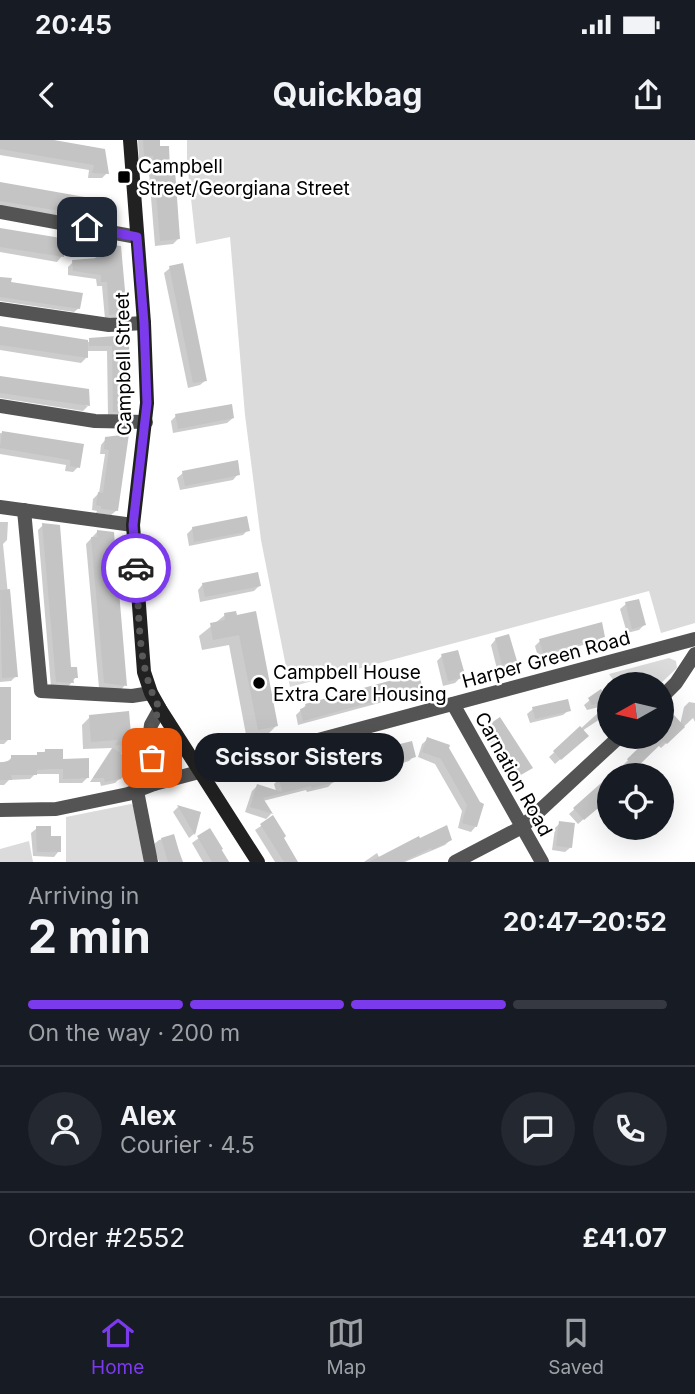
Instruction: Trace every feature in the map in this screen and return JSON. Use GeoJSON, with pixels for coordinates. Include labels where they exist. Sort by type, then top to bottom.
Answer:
{"type":"FeatureCollection","features":[{"type":"Feature","properties":{"kind":"street","name":"Campbell Street"},"geometry":{"type":"LineString","coordinates":[[130,140],[144,323],[146,422],[133,525],[144,672],[160,709],[257,862]]}},
{"type":"Feature","properties":{"kind":"street"},"geometry":{"type":"LineString","coordinates":[[0,212],[137,237]]}},
{"type":"Feature","properties":{"kind":"street"},"geometry":{"type":"LineString","coordinates":[[0,309],[109,325],[144,323]]}},
{"type":"Feature","properties":{"kind":"street"},"geometry":{"type":"LineString","coordinates":[[0,405],[95,421],[146,422]]}},
{"type":"Feature","properties":{"kind":"street"},"geometry":{"type":"LineString","coordinates":[[0,507],[133,525]]}},
{"type":"Feature","properties":{"kind":"street"},"geometry":{"type":"LineString","coordinates":[[24,510],[41,691],[132,696],[151,692]]}},
{"type":"Feature","properties":{"kind":"street","name":"Harper Green Road"},"geometry":{"type":"LineString","coordinates":[[0,810],[56,810],[137,791],[695,639]]}},
{"type":"Feature","properties":{"kind":"street"},"geometry":{"type":"LineString","coordinates":[[674,685],[695,654]]}},
{"type":"Feature","properties":{"kind":"street","name":"Carnation Road"},"geometry":{"type":"LineString","coordinates":[[453,704],[542,862]]}},
{"type":"Feature","properties":{"kind":"street"},"geometry":{"type":"LineString","coordinates":[[154,785],[150,732],[160,709]]}},
{"type":"Feature","properties":{"kind":"street"},"geometry":{"type":"LineString","coordinates":[[455,862],[522,827],[606,749]]}},
{"type":"Feature","properties":{"kind":"street"},"geometry":{"type":"LineString","coordinates":[[137,791],[151,862]]}},
{"type":"Feature","properties":{"kind":"shaded area"},"geometry":{"type":"Polygon","coordinates":[[[187,140],[695,140],[695,623],[661,633],[649,591],[290,687],[261,540],[245,415],[230,237],[196,244],[187,140]]]}},
{"type":"Feature","properties":{"kind":"shaded area"},"geometry":{"type":"Polygon","coordinates":[[[669,658],[676,661],[677,668],[673,672],[616,672],[669,658]]]}},
{"type":"Feature","properties":{"kind":"shaded area"},"geometry":{"type":"Polygon","coordinates":[[[131,804],[134,806],[145,862],[66,862],[66,817],[131,804]]]}},
{"type":"Feature","properties":{"kind":"shaded area"},"geometry":{"type":"Polygon","coordinates":[[[29,841],[33,862],[0,862],[0,849],[29,841]]]}},
{"type":"Feature","properties":{"kind":"building"},"geometry":{"type":"Polygon","coordinates":[[[0,140],[54,140],[105,149],[109,174],[92,173],[94,165],[0,149],[0,140]]]}},
{"type":"Feature","properties":{"kind":"building"},"geometry":{"type":"Polygon","coordinates":[[[143,140],[160,140],[160,146],[169,146],[170,170],[175,170],[180,239],[160,241],[153,156],[144,156],[143,140]]]}},
{"type":"Feature","properties":{"kind":"building"},"geometry":{"type":"Polygon","coordinates":[[[0,182],[113,202],[115,220],[0,201],[0,182]]]}},
{"type":"Feature","properties":{"kind":"building"},"geometry":{"type":"Polygon","coordinates":[[[0,228],[67,239],[64,257],[0,247],[0,228]]]}},
{"type":"Feature","properties":{"kind":"building"},"geometry":{"type":"Polygon","coordinates":[[[103,244],[121,246],[127,313],[109,315],[107,282],[101,282],[101,275],[73,271],[72,260],[98,258],[98,251],[103,250],[103,244]]]}},
{"type":"Feature","properties":{"kind":"building"},"geometry":{"type":"Polygon","coordinates":[[[183,263],[207,381],[193,383],[169,266],[183,263]]]}},
{"type":"Feature","properties":{"kind":"building"},"geometry":{"type":"Polygon","coordinates":[[[0,277],[12,278],[11,282],[83,293],[80,309],[0,297],[0,277]]]}},
{"type":"Feature","properties":{"kind":"building"},"geometry":{"type":"Polygon","coordinates":[[[0,326],[88,340],[88,358],[0,345],[0,326]]]}},
{"type":"Feature","properties":{"kind":"building"},"geometry":{"type":"Polygon","coordinates":[[[129,335],[130,412],[113,412],[112,346],[89,346],[89,338],[129,335]]]}},
{"type":"Feature","properties":{"kind":"building"},"geometry":{"type":"Polygon","coordinates":[[[0,376],[89,389],[90,406],[0,393],[0,376]]]}},
{"type":"Feature","properties":{"kind":"building"},"geometry":{"type":"Polygon","coordinates":[[[232,404],[234,418],[178,429],[175,414],[232,404]]]}},
{"type":"Feature","properties":{"kind":"building"},"geometry":{"type":"Polygon","coordinates":[[[2,431],[84,444],[80,468],[70,466],[70,460],[0,448],[2,431]]]}},
{"type":"Feature","properties":{"kind":"building"},"geometry":{"type":"Polygon","coordinates":[[[129,434],[118,511],[101,509],[101,506],[96,505],[98,492],[103,493],[109,450],[104,449],[105,437],[129,434]]]}},
{"type":"Feature","properties":{"kind":"building"},"geometry":{"type":"Polygon","coordinates":[[[238,460],[240,475],[185,486],[182,471],[238,460]]]}},
{"type":"Feature","properties":{"kind":"building"},"geometry":{"type":"Polygon","coordinates":[[[247,516],[250,531],[194,542],[192,527],[247,516]]]}},
{"type":"Feature","properties":{"kind":"building"},"geometry":{"type":"Polygon","coordinates":[[[42,523],[60,525],[71,667],[77,667],[78,678],[73,678],[74,683],[56,682],[42,523]]]}},
{"type":"Feature","properties":{"kind":"building"},"geometry":{"type":"Polygon","coordinates":[[[97,530],[114,532],[127,686],[104,683],[91,537],[97,537],[97,530]]]}},
{"type":"Feature","properties":{"kind":"building"},"geometry":{"type":"Polygon","coordinates":[[[258,572],[261,586],[205,597],[202,583],[258,572]]]}},
{"type":"Feature","properties":{"kind":"building"},"geometry":{"type":"Polygon","coordinates":[[[10,589],[18,677],[2,678],[0,590],[10,589]]]}},
{"type":"Feature","properties":{"kind":"building"},"geometry":{"type":"Polygon","coordinates":[[[639,599],[646,625],[632,629],[625,602],[639,599]]]}},
{"type":"Feature","properties":{"kind":"building","name":"Campbell House Extra Care Housing"},"geometry":{"type":"Polygon","coordinates":[[[236,611],[237,615],[256,611],[278,726],[258,730],[239,635],[213,640],[210,623],[225,620],[224,613],[236,611]]]}},
{"type":"Feature","properties":{"kind":"building"},"geometry":{"type":"Polygon","coordinates":[[[602,622],[605,637],[543,653],[539,639],[602,622]]]}},
{"type":"Feature","properties":{"kind":"building"},"geometry":{"type":"Polygon","coordinates":[[[509,634],[517,661],[502,665],[495,638],[509,634]]]}},
{"type":"Feature","properties":{"kind":"building"},"geometry":{"type":"Polygon","coordinates":[[[458,650],[464,671],[461,672],[463,678],[448,681],[441,654],[458,650]]]}},
{"type":"Feature","properties":{"kind":"building"},"geometry":{"type":"Polygon","coordinates":[[[418,673],[423,688],[303,721],[300,709],[306,707],[305,704],[418,673]]]}},
{"type":"Feature","properties":{"kind":"building"},"geometry":{"type":"Polygon","coordinates":[[[0,687],[11,687],[11,740],[0,740],[0,687]]]}},
{"type":"Feature","properties":{"kind":"building"},"geometry":{"type":"Polygon","coordinates":[[[597,692],[597,704],[592,705],[588,698],[597,692]]]}},
{"type":"Feature","properties":{"kind":"building"},"geometry":{"type":"Polygon","coordinates":[[[568,699],[571,711],[535,719],[532,707],[568,699]]]}},
{"type":"Feature","properties":{"kind":"building"},"geometry":{"type":"Polygon","coordinates":[[[129,711],[132,746],[115,745],[118,740],[91,742],[89,715],[129,711]]]}},
{"type":"Feature","properties":{"kind":"building"},"geometry":{"type":"Polygon","coordinates":[[[674,715],[685,727],[674,737],[674,715]]]}},
{"type":"Feature","properties":{"kind":"building"},"geometry":{"type":"Polygon","coordinates":[[[500,717],[533,768],[519,776],[493,734],[496,732],[491,723],[500,717]]]}},
{"type":"Feature","properties":{"kind":"building"},"geometry":{"type":"Polygon","coordinates":[[[580,726],[589,736],[561,760],[553,751],[580,726]]]}},
{"type":"Feature","properties":{"kind":"building"},"geometry":{"type":"Polygon","coordinates":[[[427,737],[450,745],[449,748],[480,802],[484,804],[477,827],[462,823],[467,805],[441,759],[422,752],[427,737]]]}},
{"type":"Feature","properties":{"kind":"building"},"geometry":{"type":"Polygon","coordinates":[[[412,741],[416,757],[367,772],[366,770],[334,778],[335,782],[263,798],[273,814],[250,807],[257,784],[282,792],[279,777],[335,765],[334,762],[412,741]]]}},
{"type":"Feature","properties":{"kind":"building"},"geometry":{"type":"Polygon","coordinates":[[[113,748],[133,762],[121,779],[105,782],[104,778],[93,778],[113,748]]]}},
{"type":"Feature","properties":{"kind":"building"},"geometry":{"type":"Polygon","coordinates":[[[45,749],[63,749],[63,759],[89,758],[89,778],[63,779],[63,769],[50,769],[37,770],[37,775],[11,775],[12,780],[0,780],[0,763],[11,760],[11,755],[37,755],[37,752],[45,752],[45,749]]]}},
{"type":"Feature","properties":{"kind":"building"},"geometry":{"type":"Polygon","coordinates":[[[637,749],[656,749],[641,763],[630,763],[627,759],[637,749]]]}},
{"type":"Feature","properties":{"kind":"building"},"geometry":{"type":"Polygon","coordinates":[[[597,787],[597,809],[584,820],[573,808],[597,787]]]}},
{"type":"Feature","properties":{"kind":"building"},"geometry":{"type":"Polygon","coordinates":[[[177,805],[201,812],[195,835],[177,805]]]}},
{"type":"Feature","properties":{"kind":"building"},"geometry":{"type":"Polygon","coordinates":[[[273,815],[298,862],[284,862],[260,824],[273,815]]]}},
{"type":"Feature","properties":{"kind":"building"},"geometry":{"type":"Polygon","coordinates":[[[559,821],[575,823],[572,848],[556,846],[559,821]]]}},
{"type":"Feature","properties":{"kind":"building"},"geometry":{"type":"Polygon","coordinates":[[[447,825],[452,840],[432,850],[431,848],[402,862],[369,862],[419,836],[420,838],[447,825]]]}},
{"type":"Feature","properties":{"kind":"building"},"geometry":{"type":"Polygon","coordinates":[[[36,826],[51,826],[51,836],[61,836],[61,852],[37,852],[36,826]]]}},
{"type":"Feature","properties":{"kind":"building"},"geometry":{"type":"Polygon","coordinates":[[[210,828],[229,862],[212,862],[197,836],[210,828]]]}},
{"type":"Feature","properties":{"kind":"building"},"geometry":{"type":"Polygon","coordinates":[[[174,834],[183,862],[168,862],[161,838],[174,834]]]}},
{"type":"Feature","properties":{"kind":"way so far"},"geometry":{"type":"LineString","coordinates":[[136,568],[144,672],[160,709],[151,725],[152,758]]}},
{"type":"Feature","properties":{"kind":"place","name":"Campbell Street/Georgiana Street"},"geometry":{"type":"Point","coordinates":[124,177]}},
{"type":"Feature","properties":{"kind":"place","name":"Campbell House Extra Care Housing"},"geometry":{"type":"Point","coordinates":[259,683]}},
{"type":"Feature","properties":{"kind":"place","name":"Scissor Sisters"},"geometry":{"type":"Point","coordinates":[152,758]}},
{"type":"Feature","properties":{"kind":"route"},"geometry":{"type":"LineString","coordinates":[[87,227],[137,237],[147,403],[133,525],[136,568]]}}]}
